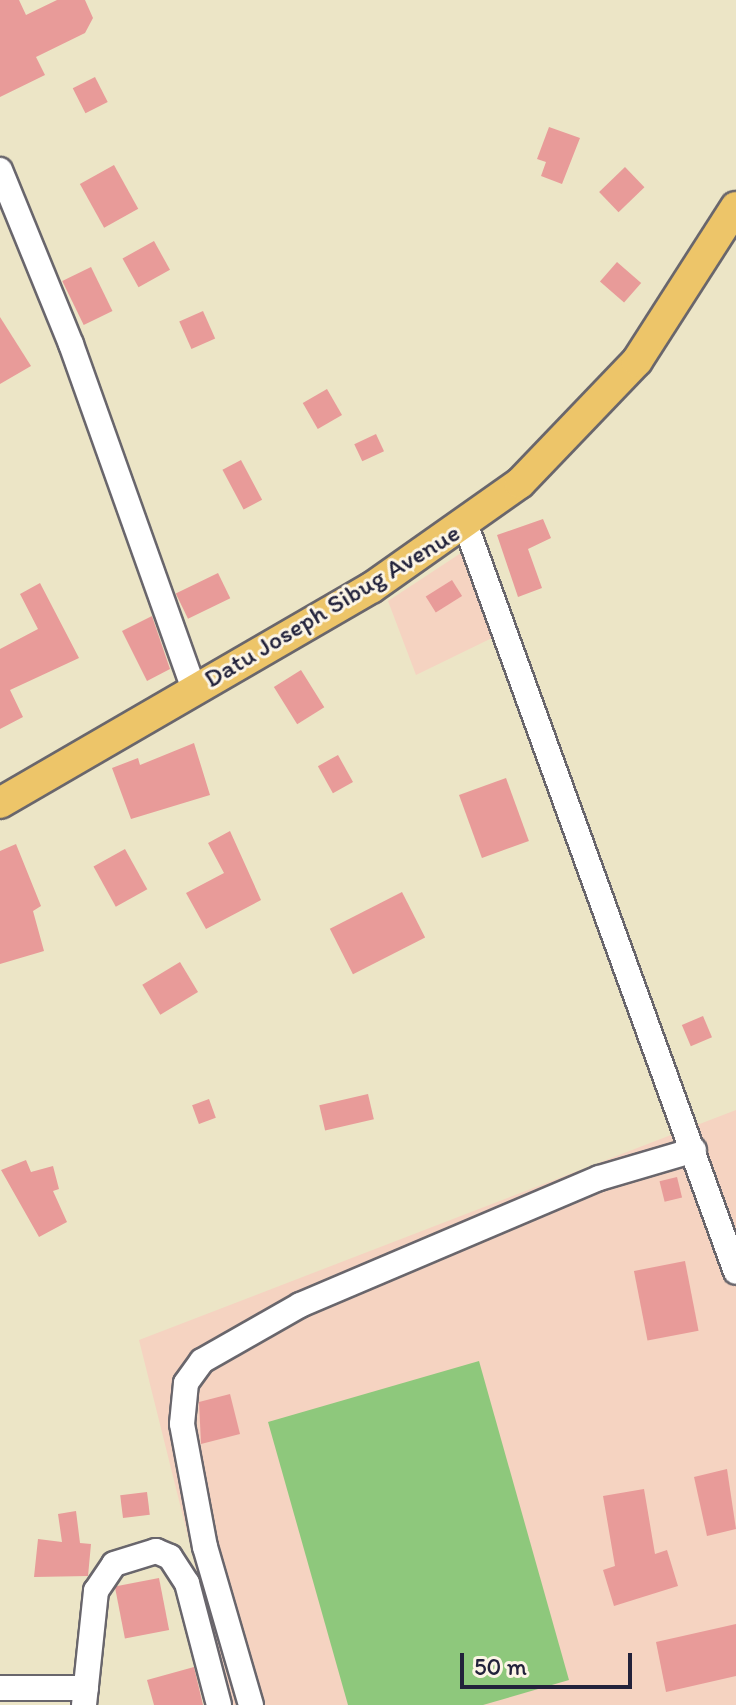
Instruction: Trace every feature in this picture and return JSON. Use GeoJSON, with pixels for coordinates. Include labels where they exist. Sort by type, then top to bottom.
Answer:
{"type":"FeatureCollection","features":[{"type":"Feature","properties":{"kind":"main road","name":"Datu Joseph Sibug Avenue"},"geometry":{"type":"LineString","coordinates":[[0,803],[466,526],[606,400],[673,311],[736,207]]}},
{"type":"Feature","properties":{"kind":"street"},"geometry":{"type":"LineString","coordinates":[[0,170],[71,344],[194,689]]}},
{"type":"Feature","properties":{"kind":"street"},"geometry":{"type":"LineString","coordinates":[[466,526],[736,1272]]}},
{"type":"Feature","properties":{"kind":"street"},"geometry":{"type":"LineString","coordinates":[[251,1705],[205,1547],[182,1424],[186,1383],[202,1361],[328,1293],[599,1178],[694,1150]]}},
{"type":"Feature","properties":{"kind":"street"},"geometry":{"type":"LineString","coordinates":[[0,1688],[85,1696],[96,1591],[114,1564],[156,1551],[170,1557],[187,1583],[219,1705]]}},
{"type":"Feature","properties":{"kind":"shaded area"},"geometry":{"type":"Polygon","coordinates":[[[461,553],[494,637],[416,675],[388,601],[461,553]]]}},
{"type":"Feature","properties":{"kind":"shaded area"},"geometry":{"type":"Polygon","coordinates":[[[736,1110],[736,1705],[230,1705],[139,1340],[736,1110]]]}},
{"type":"Feature","properties":{"kind":"green space"},"geometry":{"type":"Polygon","coordinates":[[[479,1361],[569,1680],[483,1705],[348,1705],[268,1422],[479,1361]]]}},
{"type":"Feature","properties":{"kind":"building"},"geometry":{"type":"Polygon","coordinates":[[[0,0],[19,0],[26,15],[57,0],[85,0],[93,18],[85,33],[36,57],[45,75],[0,97],[0,0]]]}},
{"type":"Feature","properties":{"kind":"building"},"geometry":{"type":"Polygon","coordinates":[[[95,77],[108,102],[85,113],[73,88],[95,77]]]}},
{"type":"Feature","properties":{"kind":"building"},"geometry":{"type":"Polygon","coordinates":[[[549,127],[580,138],[562,184],[541,176],[546,162],[537,159],[549,127]]]}},
{"type":"Feature","properties":{"kind":"building"},"geometry":{"type":"Polygon","coordinates":[[[114,165],[138,209],[104,228],[80,184],[114,165]]]}},
{"type":"Feature","properties":{"kind":"building"},"geometry":{"type":"Polygon","coordinates":[[[625,167],[644,187],[619,212],[599,192],[625,167]]]}},
{"type":"Feature","properties":{"kind":"building"},"geometry":{"type":"Polygon","coordinates":[[[154,241],[170,270],[139,287],[123,258],[154,241]]]}},
{"type":"Feature","properties":{"kind":"building"},"geometry":{"type":"Polygon","coordinates":[[[617,262],[641,283],[624,303],[600,282],[617,262]]]}},
{"type":"Feature","properties":{"kind":"building"},"geometry":{"type":"Polygon","coordinates":[[[91,267],[112,311],[84,325],[62,281],[91,267]]]}},
{"type":"Feature","properties":{"kind":"building"},"geometry":{"type":"Polygon","coordinates":[[[203,311],[215,338],[191,349],[179,322],[203,311]]]}},
{"type":"Feature","properties":{"kind":"building"},"geometry":{"type":"Polygon","coordinates":[[[0,317],[31,366],[0,384],[0,317]]]}},
{"type":"Feature","properties":{"kind":"building"},"geometry":{"type":"Polygon","coordinates":[[[327,389],[342,415],[318,429],[303,403],[327,389]]]}},
{"type":"Feature","properties":{"kind":"building"},"geometry":{"type":"Polygon","coordinates":[[[376,434],[384,451],[362,461],[354,444],[376,434]]]}},
{"type":"Feature","properties":{"kind":"building"},"geometry":{"type":"Polygon","coordinates":[[[241,460],[262,500],[244,510],[222,470],[241,460]]]}},
{"type":"Feature","properties":{"kind":"building"},"geometry":{"type":"Polygon","coordinates":[[[543,519],[551,538],[528,549],[542,588],[518,597],[497,535],[543,519]]]}},
{"type":"Feature","properties":{"kind":"building"},"geometry":{"type":"Polygon","coordinates":[[[218,573],[230,598],[188,619],[176,594],[218,573]]]}},
{"type":"Feature","properties":{"kind":"building"},"geometry":{"type":"Polygon","coordinates":[[[452,580],[462,596],[436,613],[426,596],[452,580]]]}},
{"type":"Feature","properties":{"kind":"building"},"geometry":{"type":"Polygon","coordinates":[[[40,583],[79,658],[10,690],[23,717],[0,729],[0,649],[38,629],[20,594],[40,583]]]}},
{"type":"Feature","properties":{"kind":"building"},"geometry":{"type":"Polygon","coordinates":[[[152,616],[170,669],[147,681],[122,631],[152,616]]]}},
{"type":"Feature","properties":{"kind":"building"},"geometry":{"type":"Polygon","coordinates":[[[301,670],[324,707],[297,724],[274,687],[301,670]]]}},
{"type":"Feature","properties":{"kind":"building"},"geometry":{"type":"Polygon","coordinates":[[[194,743],[210,795],[131,819],[112,768],[138,758],[140,765],[194,743]]]}},
{"type":"Feature","properties":{"kind":"building"},"geometry":{"type":"Polygon","coordinates":[[[338,755],[353,782],[333,793],[318,766],[338,755]]]}},
{"type":"Feature","properties":{"kind":"building"},"geometry":{"type":"Polygon","coordinates":[[[506,778],[529,841],[482,858],[459,795],[506,778]]]}},
{"type":"Feature","properties":{"kind":"building"},"geometry":{"type":"Polygon","coordinates":[[[230,831],[261,900],[206,929],[186,893],[224,873],[208,843],[230,831]]]}},
{"type":"Feature","properties":{"kind":"building"},"geometry":{"type":"Polygon","coordinates":[[[16,844],[41,906],[33,911],[44,951],[0,964],[0,851],[16,844]]]}},
{"type":"Feature","properties":{"kind":"building"},"geometry":{"type":"Polygon","coordinates":[[[125,849],[147,889],[116,907],[94,866],[125,849]]]}},
{"type":"Feature","properties":{"kind":"building"},"geometry":{"type":"Polygon","coordinates":[[[402,892],[425,937],[353,974],[330,929],[402,892]]]}},
{"type":"Feature","properties":{"kind":"building"},"geometry":{"type":"Polygon","coordinates":[[[180,962],[198,992],[160,1015],[142,985],[180,962]]]}},
{"type":"Feature","properties":{"kind":"building"},"geometry":{"type":"Polygon","coordinates":[[[703,1016],[712,1037],[691,1046],[682,1025],[703,1016]]]}},
{"type":"Feature","properties":{"kind":"building"},"geometry":{"type":"Polygon","coordinates":[[[368,1094],[374,1119],[325,1131],[319,1105],[368,1094]]]}},
{"type":"Feature","properties":{"kind":"building"},"geometry":{"type":"Polygon","coordinates":[[[209,1099],[216,1118],[199,1124],[192,1105],[209,1099]]]}},
{"type":"Feature","properties":{"kind":"building"},"geometry":{"type":"Polygon","coordinates":[[[26,1160],[31,1172],[53,1166],[59,1189],[53,1191],[67,1222],[39,1237],[1,1170],[26,1160]]]}},
{"type":"Feature","properties":{"kind":"building"},"geometry":{"type":"Polygon","coordinates":[[[677,1177],[682,1197],[665,1202],[660,1181],[677,1177]]]}},
{"type":"Feature","properties":{"kind":"building"},"geometry":{"type":"Polygon","coordinates":[[[685,1261],[699,1331],[648,1341],[634,1271],[685,1261]]]}},
{"type":"Feature","properties":{"kind":"building"},"geometry":{"type":"Polygon","coordinates":[[[230,1394],[240,1434],[201,1444],[199,1402],[230,1394]]]}},
{"type":"Feature","properties":{"kind":"building"},"geometry":{"type":"Polygon","coordinates":[[[727,1469],[736,1529],[707,1536],[694,1477],[727,1469]]]}},
{"type":"Feature","properties":{"kind":"building"},"geometry":{"type":"Polygon","coordinates":[[[644,1489],[655,1554],[667,1550],[678,1586],[614,1606],[603,1570],[615,1566],[603,1496],[644,1489]]]}},
{"type":"Feature","properties":{"kind":"building"},"geometry":{"type":"Polygon","coordinates":[[[147,1492],[150,1515],[123,1518],[120,1495],[147,1492]]]}},
{"type":"Feature","properties":{"kind":"building"},"geometry":{"type":"Polygon","coordinates":[[[76,1511],[80,1543],[91,1544],[88,1576],[34,1577],[38,1539],[62,1542],[58,1514],[76,1511]]]}},
{"type":"Feature","properties":{"kind":"building"},"geometry":{"type":"Polygon","coordinates":[[[159,1578],[169,1630],[125,1639],[115,1587],[159,1578]]]}},
{"type":"Feature","properties":{"kind":"building"},"geometry":{"type":"Polygon","coordinates":[[[736,1624],[736,1676],[666,1692],[656,1642],[736,1624]]]}},
{"type":"Feature","properties":{"kind":"building"},"geometry":{"type":"Polygon","coordinates":[[[194,1667],[203,1705],[154,1705],[147,1680],[194,1667]]]}}]}
